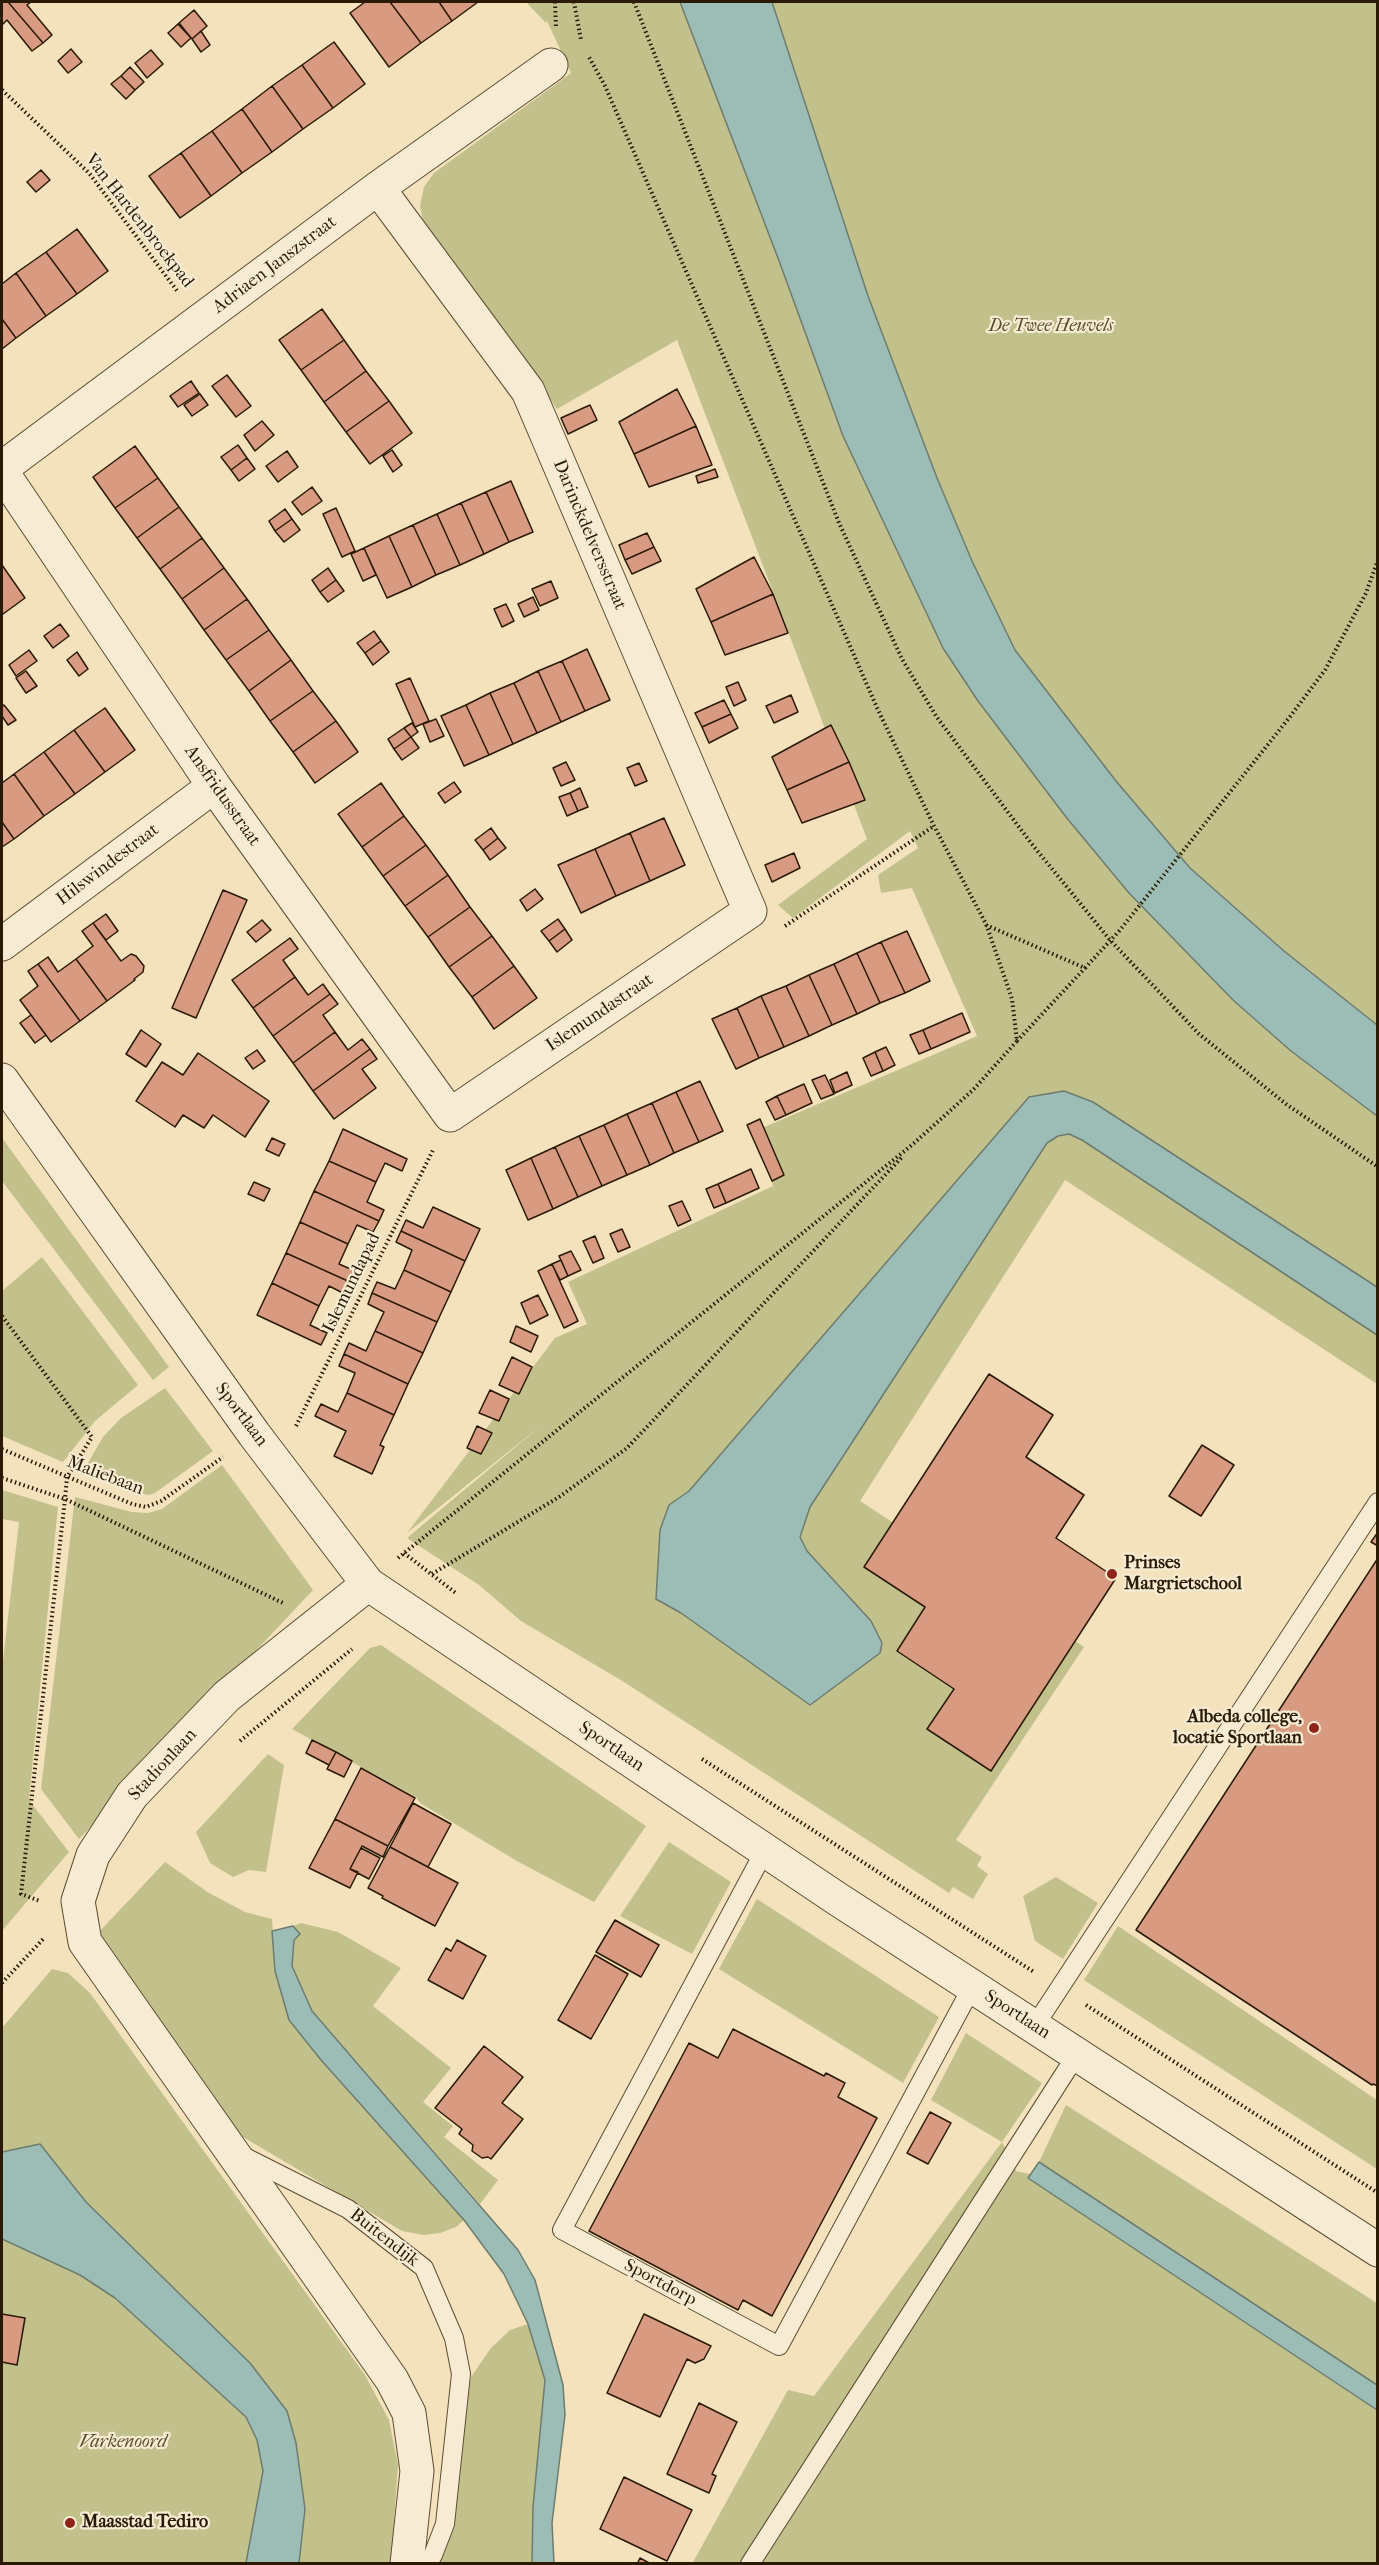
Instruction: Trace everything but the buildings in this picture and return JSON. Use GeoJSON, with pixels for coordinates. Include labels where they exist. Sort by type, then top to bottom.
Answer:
{"type":"FeatureCollection","features":[{"type":"Feature","properties":{"kind":"street","name":"Adriaen Janszstraat"},"geometry":{"type":"LineString","coordinates":[[2,470],[378,188],[550,65]]}},
{"type":"Feature","properties":{"kind":"street","name":"Darinckdelversstraat"},"geometry":{"type":"LineString","coordinates":[[378,188],[528,391],[750,911]]}},
{"type":"Feature","properties":{"kind":"street","name":"Ansfridusstraat"},"geometry":{"type":"LineString","coordinates":[[2,470],[214,786],[450,1115]]}},
{"type":"Feature","properties":{"kind":"street","name":"Hilswindestraat"},"geometry":{"type":"LineString","coordinates":[[2,944],[214,786]]}},
{"type":"Feature","properties":{"kind":"street","name":"Islemundastraat"},"geometry":{"type":"LineString","coordinates":[[450,1115],[750,911]]}},
{"type":"Feature","properties":{"kind":"street","name":"Sportlaan"},"geometry":{"type":"LineString","coordinates":[[2,1080],[254,1434],[368,1584],[972,1987],[1377,2250]]}},
{"type":"Feature","properties":{"kind":"street","name":"Stadionlaan"},"geometry":{"type":"LineString","coordinates":[[73,1906],[93,1855],[132,1795],[227,1696],[368,1584]]}},
{"type":"Feature","properties":{"kind":"street","name":"Buitendijk"},"geometry":{"type":"LineString","coordinates":[[73,1906],[86,1942],[392,2380],[409,2414],[417,2471],[407,2564]]}},
{"type":"Feature","properties":{"kind":"lane"},"geometry":{"type":"LineString","coordinates":[[1034,2027],[1377,1502]]}},
{"type":"Feature","properties":{"kind":"lane","name":"Sportdorp"},"geometry":{"type":"LineString","coordinates":[[765,1850],[562,2230],[778,2346],[972,1987]]}},
{"type":"Feature","properties":{"kind":"lane"},"geometry":{"type":"LineString","coordinates":[[750,2564],[1077,2054]]}},
{"type":"Feature","properties":{"kind":"lane","name":"Buitendijk"},"geometry":{"type":"LineString","coordinates":[[232,2151],[348,2210],[424,2268],[454,2338],[461,2374],[445,2524],[428,2564]]}},
{"type":"Feature","properties":{"kind":"path"},"geometry":{"type":"LineString","coordinates":[[574,2],[581,44]]}},
{"type":"Feature","properties":{"kind":"path"},"geometry":{"type":"LineString","coordinates":[[634,2],[839,523],[902,658],[943,725],[1031,843],[1110,940],[1199,1034],[1286,1104],[1377,1167]]}},
{"type":"Feature","properties":{"kind":"path"},"geometry":{"type":"LineString","coordinates":[[586,53],[605,86],[878,710],[934,826],[986,924],[1011,999],[1017,1041]]}},
{"type":"Feature","properties":{"kind":"path","name":"Van Hardenbroekpad"},"geometry":{"type":"LineString","coordinates":[[2,90],[90,173],[200,322]]}},
{"type":"Feature","properties":{"kind":"path"},"geometry":{"type":"LineString","coordinates":[[368,1584],[912,1145],[973,1090],[1120,930],[1289,718],[1325,670],[1366,592],[1377,560]]}},
{"type":"Feature","properties":{"kind":"path"},"geometry":{"type":"LineString","coordinates":[[750,911],[782,928],[934,826]]}},
{"type":"Feature","properties":{"kind":"path"},"geometry":{"type":"LineString","coordinates":[[986,924],[1085,968]]}},
{"type":"Feature","properties":{"kind":"path","name":"Islemundapad"},"geometry":{"type":"LineString","coordinates":[[278,1463],[450,1115]]}},
{"type":"Feature","properties":{"kind":"path"},"geometry":{"type":"LineString","coordinates":[[403,1607],[432,1573],[559,1497],[627,1448],[912,1145]]}},
{"type":"Feature","properties":{"kind":"path"},"geometry":{"type":"LineString","coordinates":[[2,1316],[92,1437],[67,1477],[21,1894],[73,1906],[2,1983]]}},
{"type":"Feature","properties":{"kind":"path","name":"Maliebaan"},"geometry":{"type":"LineString","coordinates":[[2,1449],[132,1504],[146,1507],[161,1501],[254,1434]]}},
{"type":"Feature","properties":{"kind":"path"},"geometry":{"type":"LineString","coordinates":[[2,1478],[64,1499],[321,1622]]}},
{"type":"Feature","properties":{"kind":"path"},"geometry":{"type":"LineString","coordinates":[[404,1553],[466,1602]]}},
{"type":"Feature","properties":{"kind":"path"},"geometry":{"type":"LineString","coordinates":[[231,1747],[250,1735],[358,1644]]}},
{"type":"Feature","properties":{"kind":"path"},"geometry":{"type":"LineString","coordinates":[[700,1758],[1377,2193]]}},
{"type":"Feature","properties":{"kind":"green space","name":"De Twee Heuvels"},"geometry":{"type":"Polygon","coordinates":[[[526,2],[1377,2],[1377,1384],[1065,1180],[860,1501],[1084,1647],[956,1840],[982,1857],[977,1866],[988,1874],[973,1899],[953,1887],[949,1893],[624,1682],[521,1621],[479,1585],[407,1538],[543,1424],[407,1533],[555,1338],[587,1324],[568,1282],[773,1186],[755,1131],[977,1036],[912,888],[881,893],[878,875],[918,848],[910,831],[793,918],[778,905],[867,839],[677,340],[557,409],[423,222],[420,206],[424,187],[434,173],[571,73],[547,21],[546,23],[526,2]]]}},
{"type":"Feature","properties":{"kind":"green space"},"geometry":{"type":"Polygon","coordinates":[[[2,1138],[169,1367],[153,1380],[2,1181],[2,1138]]]}},
{"type":"Feature","properties":{"kind":"green space"},"geometry":{"type":"Polygon","coordinates":[[[42,1257],[138,1385],[95,1421],[63,1462],[2,1436],[2,1291],[42,1257]]]}},
{"type":"Feature","properties":{"kind":"green space"},"geometry":{"type":"Polygon","coordinates":[[[165,1388],[213,1451],[149,1495],[137,1493],[84,1470],[103,1437],[121,1418],[165,1388]]]}},
{"type":"Feature","properties":{"kind":"green space"},"geometry":{"type":"Polygon","coordinates":[[[222,1465],[313,1590],[79,1839],[41,1789],[75,1497],[132,1512],[148,1513],[162,1509],[222,1465]]]}},
{"type":"Feature","properties":{"kind":"green space"},"geometry":{"type":"Polygon","coordinates":[[[2,1490],[58,1507],[29,1800],[69,1852],[2,1931],[2,1669],[19,1522],[2,1519],[2,1490]]]}},
{"type":"Feature","properties":{"kind":"green space"},"geometry":{"type":"Polygon","coordinates":[[[381,1645],[646,1826],[594,1902],[517,1861],[420,1803],[416,1797],[292,1729],[370,1648],[381,1645]]]}},
{"type":"Feature","properties":{"kind":"green space"},"geometry":{"type":"Polygon","coordinates":[[[268,1754],[284,1765],[266,1872],[249,1870],[233,1877],[210,1863],[196,1832],[268,1754]]]}},
{"type":"Feature","properties":{"kind":"green space"},"geometry":{"type":"Polygon","coordinates":[[[669,1842],[731,1882],[692,1954],[620,1916],[669,1842]]]}},
{"type":"Feature","properties":{"kind":"green space"},"geometry":{"type":"Polygon","coordinates":[[[165,1862],[209,1893],[245,1912],[272,1919],[275,1971],[289,2020],[321,2060],[464,2220],[456,2227],[440,2233],[424,2235],[402,2231],[243,2137],[235,2129],[99,1932],[165,1862]]]}},
{"type":"Feature","properties":{"kind":"green space"},"geometry":{"type":"Polygon","coordinates":[[[1056,1877],[1098,1903],[1063,1959],[1035,1941],[1023,1896],[1056,1877]]]}},
{"type":"Feature","properties":{"kind":"green space"},"geometry":{"type":"Polygon","coordinates":[[[757,1899],[939,2017],[903,2083],[719,1969],[757,1899]]]}},
{"type":"Feature","properties":{"kind":"green space"},"geometry":{"type":"Polygon","coordinates":[[[301,1923],[338,1932],[401,1968],[373,2006],[451,2068],[423,2102],[453,2126],[444,2137],[498,2180],[480,2204],[312,2011],[292,1966],[294,1940],[300,1934],[293,1926],[301,1923]]]}},
{"type":"Feature","properties":{"kind":"green space"},"geometry":{"type":"Polygon","coordinates":[[[1118,1926],[1377,2100],[1377,2169],[1084,1980],[1118,1926]]]}},
{"type":"Feature","properties":{"kind":"green space","name":"Varkenoord"},"geometry":{"type":"Polygon","coordinates":[[[52,1969],[68,1973],[90,1993],[365,2375],[389,2420],[398,2465],[391,2563],[2,2563],[2,2189],[86,2202],[40,2144],[2,2152],[2,2028],[52,1969]]]}},
{"type":"Feature","properties":{"kind":"green space"},"geometry":{"type":"Polygon","coordinates":[[[966,2033],[1042,2083],[1002,2142],[931,2100],[966,2033]]]}},
{"type":"Feature","properties":{"kind":"green space"},"geometry":{"type":"Polygon","coordinates":[[[1066,2105],[1377,2303],[1377,2385],[1039,2162],[1066,2105]]]}},
{"type":"Feature","properties":{"kind":"green space"},"geometry":{"type":"Polygon","coordinates":[[[1002,2142],[1016,2171],[1047,2178],[1377,2396],[1377,2563],[692,2564],[788,2390],[814,2396],[1002,2142]]]}},
{"type":"Feature","properties":{"kind":"green space"},"geometry":{"type":"Polygon","coordinates":[[[528,2324],[545,2380],[533,2507],[532,2563],[438,2564],[445,2545],[471,2377],[491,2348],[510,2330],[528,2324]]]}},
{"type":"Feature","properties":{"kind":"water"},"geometry":{"type":"Polygon","coordinates":[[[680,2],[772,2],[868,296],[937,478],[972,561],[1015,650],[1116,781],[1190,868],[1284,951],[1377,1025],[1377,1116],[1291,1051],[1233,1000],[1129,893],[1066,817],[978,701],[943,648],[843,436],[680,2]]]}},
{"type":"Feature","properties":{"kind":"water"},"geometry":{"type":"Polygon","coordinates":[[[1064,1091],[1093,1102],[1377,1287],[1377,1335],[1082,1140],[1069,1134],[1058,1136],[1047,1143],[810,1507],[800,1537],[807,1551],[871,1621],[882,1643],[880,1653],[810,1705],[681,1613],[656,1599],[660,1530],[669,1505],[689,1491],[1029,1097],[1064,1091]]]}},
{"type":"Feature","properties":{"kind":"water"},"geometry":{"type":"Polygon","coordinates":[[[293,1926],[300,1934],[294,1940],[292,1966],[312,2011],[518,2250],[535,2280],[563,2385],[565,2415],[552,2523],[554,2563],[532,2563],[533,2507],[545,2380],[528,2324],[504,2274],[464,2220],[321,2060],[289,2020],[275,1971],[272,1931],[293,1926]]]}},
{"type":"Feature","properties":{"kind":"water"},"geometry":{"type":"Polygon","coordinates":[[[40,2144],[86,2202],[250,2363],[287,2411],[296,2443],[305,2509],[299,2563],[246,2563],[263,2471],[257,2440],[246,2417],[115,2298],[80,2275],[2,2239],[2,2152],[40,2144]]]}},
{"type":"Feature","properties":{"kind":"water"},"geometry":{"type":"Polygon","coordinates":[[[1039,2162],[1377,2385],[1377,2410],[1028,2178],[1039,2162]]]}},
{"type":"Feature","properties":{"kind":"place","name":"Prinses Margrietschool"},"geometry":{"type":"Point","coordinates":[1112,1574]}},
{"type":"Feature","properties":{"kind":"place","name":"Albeda college, locatie Sportlaan"},"geometry":{"type":"Point","coordinates":[1314,1728]}},
{"type":"Feature","properties":{"kind":"place","name":"Maasstad Tediro"},"geometry":{"type":"Point","coordinates":[70,2523]}}]}
